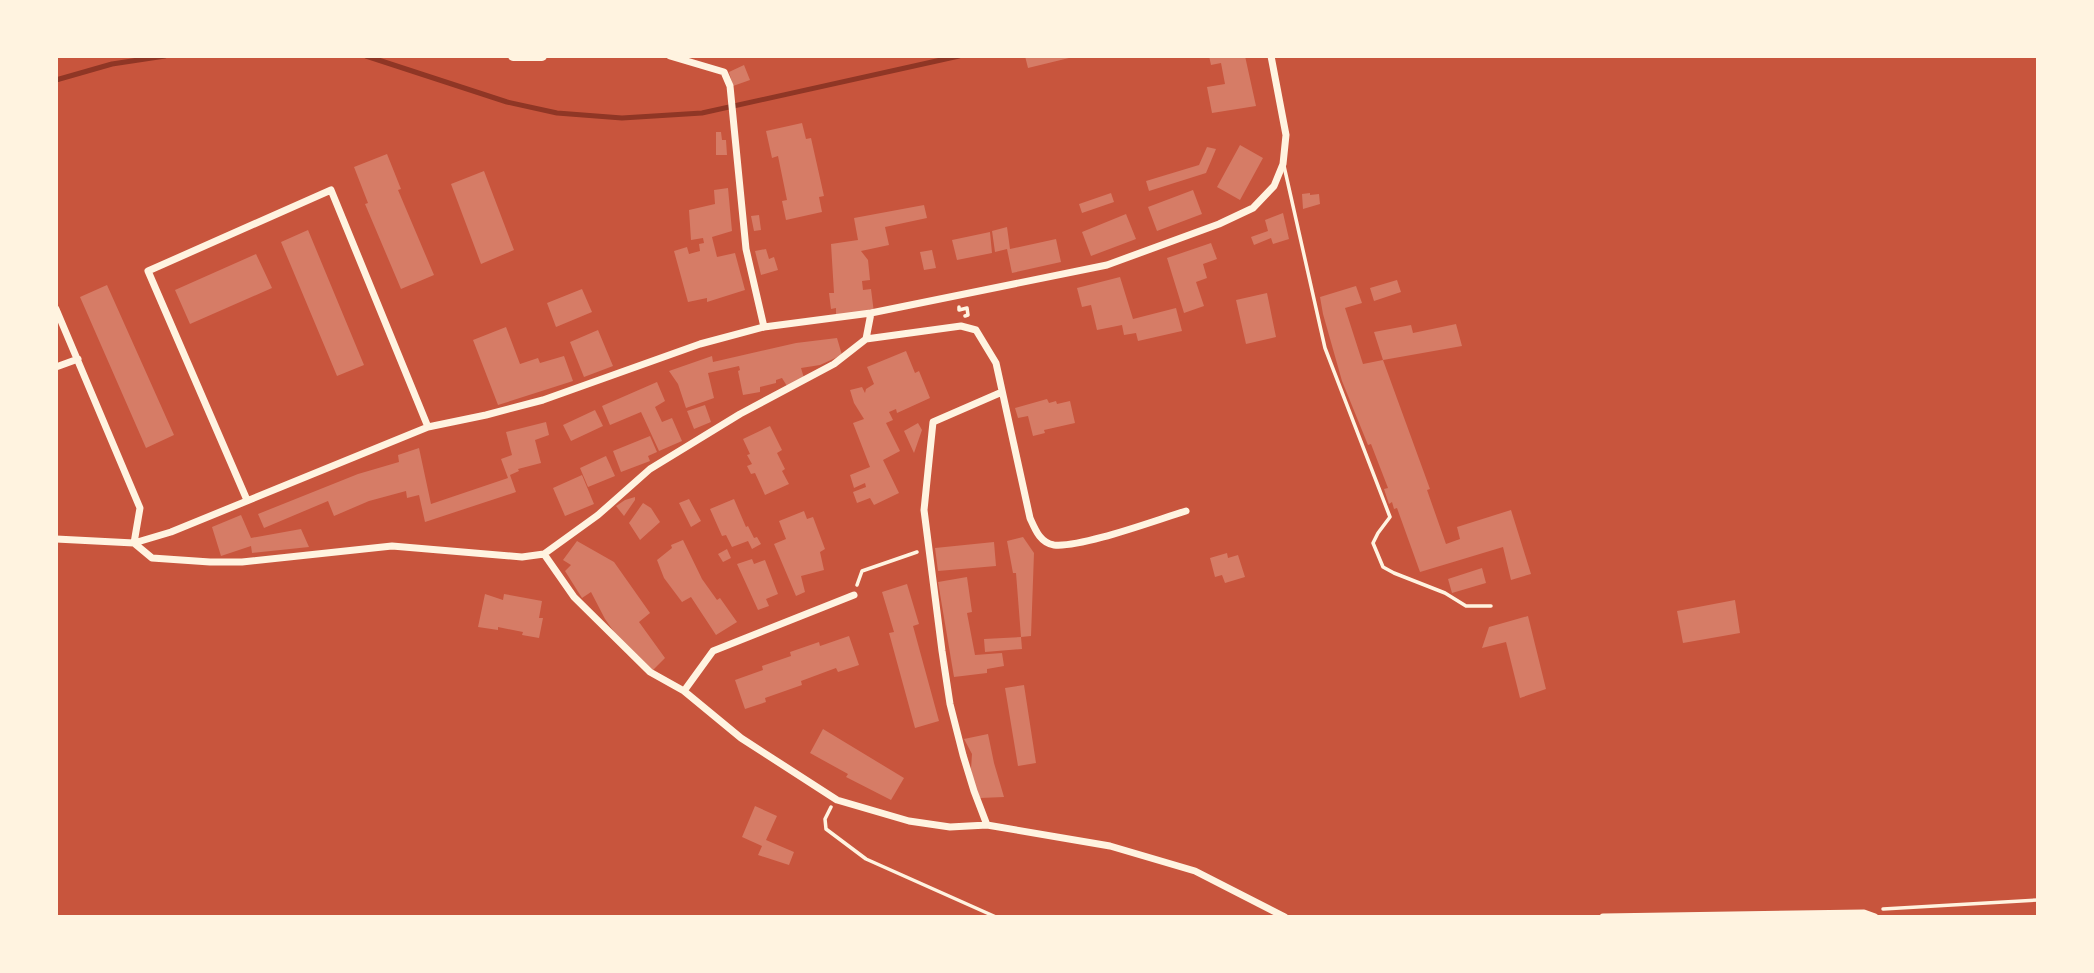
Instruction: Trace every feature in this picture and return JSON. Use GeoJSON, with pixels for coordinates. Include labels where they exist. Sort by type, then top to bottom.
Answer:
{"type":"FeatureCollection","features":[{"type":"Feature","properties":{"kind":"street"},"geometry":{"type":"LineString","coordinates":[[513,56],[542,56]]}},
{"type":"Feature","properties":{"kind":"street"},"geometry":{"type":"LineString","coordinates":[[670,56],[724,72],[730,86],[746,249],[764,327]]}},
{"type":"Feature","properties":{"kind":"street"},"geometry":{"type":"LineString","coordinates":[[56,538],[134,542],[171,532],[428,427],[542,400],[700,344],[764,327],[871,313],[1107,265],[1219,224],[1253,208],[1274,186],[1283,164],[1286,135],[1272,56]]}},
{"type":"Feature","properties":{"kind":"street"},"geometry":{"type":"LineString","coordinates":[[247,500],[148,271],[331,190],[428,427]]}},
{"type":"Feature","properties":{"kind":"street"},"geometry":{"type":"LineString","coordinates":[[56,309],[140,508],[134,542]]}},
{"type":"Feature","properties":{"kind":"street"},"geometry":{"type":"LineString","coordinates":[[866,339],[871,313]]}},
{"type":"Feature","properties":{"kind":"street"},"geometry":{"type":"LineString","coordinates":[[134,542],[152,558],[210,562],[242,562],[392,545],[522,557],[544,554],[598,515],[650,469],[740,414],[834,364],[866,339],[961,326],[975,330],[996,363],[1030,518],[1037,535],[1052,545],[1083,541],[1186,511]]}},
{"type":"Feature","properties":{"kind":"street"},"geometry":{"type":"LineString","coordinates":[[56,367],[78,359]]}},
{"type":"Feature","properties":{"kind":"street"},"geometry":{"type":"LineString","coordinates":[[987,825],[974,791],[950,704],[925,510],[933,422],[1002,392]]}},
{"type":"Feature","properties":{"kind":"street"},"geometry":{"type":"LineString","coordinates":[[544,554],[574,597],[650,672],[684,691],[741,738],[837,800],[909,821],[950,827],[987,825],[1110,846],[1195,871],[1285,917]]}},
{"type":"Feature","properties":{"kind":"street"},"geometry":{"type":"LineString","coordinates":[[684,691],[713,651],[854,595]]}},
{"type":"Feature","properties":{"kind":"street"},"geometry":{"type":"LineString","coordinates":[[1603,917],[1864,913],[1875,917]]}},
{"type":"Feature","properties":{"kind":"lane"},"geometry":{"type":"LineString","coordinates":[[1283,164],[1325,348],[1350,419],[1390,517],[1377,533],[1373,543],[1383,566],[1445,593],[1466,606],[1491,606]]}},
{"type":"Feature","properties":{"kind":"path"},"geometry":{"type":"LineString","coordinates":[[961,326],[961,317],[968,315],[967,308],[959,310],[959,304],[966,303],[965,294]]}},
{"type":"Feature","properties":{"kind":"path"},"geometry":{"type":"LineString","coordinates":[[862,572],[929,548]]}},
{"type":"Feature","properties":{"kind":"path"},"geometry":{"type":"LineString","coordinates":[[837,800],[824,819],[829,833],[866,859],[996,917]]}},
{"type":"Feature","properties":{"kind":"path"},"geometry":{"type":"LineString","coordinates":[[1864,913],[1887,908],[2038,900]]}},
{"type":"Feature","properties":{"kind":"path"},"geometry":{"type":"LineString","coordinates":[[984,911],[986,917]]}},
{"type":"Feature","properties":{"kind":"building"},"geometry":{"type":"Polygon","coordinates":[[[1025,56],[1068,56],[1069,58],[1028,68],[1025,56]]]}},
{"type":"Feature","properties":{"kind":"building"},"geometry":{"type":"Polygon","coordinates":[[[1209,56],[1245,56],[1256,106],[1212,113],[1207,87],[1225,84],[1221,63],[1211,65],[1209,56]]]}},
{"type":"Feature","properties":{"kind":"building"},"geometry":{"type":"Polygon","coordinates":[[[744,65],[750,80],[733,86],[729,72],[744,65]]]}},
{"type":"Feature","properties":{"kind":"building"},"geometry":{"type":"Polygon","coordinates":[[[802,123],[806,139],[811,138],[824,196],[819,197],[822,212],[786,220],[782,201],[787,200],[778,156],[772,158],[766,131],[802,123]]]}},
{"type":"Feature","properties":{"kind":"building"},"geometry":{"type":"Polygon","coordinates":[[[716,132],[721,132],[722,140],[726,140],[727,155],[716,155],[716,132]]]}},
{"type":"Feature","properties":{"kind":"building"},"geometry":{"type":"Polygon","coordinates":[[[1240,145],[1263,158],[1240,200],[1217,187],[1240,145]]]}},
{"type":"Feature","properties":{"kind":"building"},"geometry":{"type":"Polygon","coordinates":[[[1207,147],[1216,149],[1206,173],[1149,191],[1146,181],[1199,165],[1207,147]]]}},
{"type":"Feature","properties":{"kind":"building"},"geometry":{"type":"Polygon","coordinates":[[[387,154],[401,189],[398,190],[434,275],[401,289],[365,204],[368,203],[354,167],[387,154]]]}},
{"type":"Feature","properties":{"kind":"building"},"geometry":{"type":"Polygon","coordinates":[[[484,171],[514,250],[481,264],[451,184],[484,171]]]}},
{"type":"Feature","properties":{"kind":"building"},"geometry":{"type":"Polygon","coordinates":[[[728,188],[732,231],[712,237],[717,257],[735,253],[745,290],[707,302],[707,298],[688,302],[674,251],[687,247],[689,254],[700,251],[699,244],[704,243],[703,238],[691,240],[689,210],[715,204],[714,190],[728,188]]]}},
{"type":"Feature","properties":{"kind":"building"},"geometry":{"type":"Polygon","coordinates":[[[1193,190],[1202,214],[1157,231],[1148,207],[1193,190]]]}},
{"type":"Feature","properties":{"kind":"building"},"geometry":{"type":"Polygon","coordinates":[[[1111,193],[1114,202],[1082,213],[1079,204],[1111,193]]]}},
{"type":"Feature","properties":{"kind":"building"},"geometry":{"type":"Polygon","coordinates":[[[1302,194],[1319,194],[1320,204],[1303,209],[1302,194]]]}},
{"type":"Feature","properties":{"kind":"building"},"geometry":{"type":"Polygon","coordinates":[[[924,205],[927,218],[885,227],[889,245],[861,251],[868,260],[870,280],[862,281],[863,290],[871,289],[874,313],[836,316],[836,308],[831,309],[829,293],[834,293],[831,244],[858,240],[854,218],[924,205]]]}},
{"type":"Feature","properties":{"kind":"building"},"geometry":{"type":"Polygon","coordinates":[[[1283,213],[1289,239],[1273,244],[1271,238],[1254,245],[1251,237],[1268,231],[1265,220],[1283,213]]]}},
{"type":"Feature","properties":{"kind":"building"},"geometry":{"type":"Polygon","coordinates":[[[1126,214],[1136,239],[1091,256],[1082,232],[1126,214]]]}},
{"type":"Feature","properties":{"kind":"building"},"geometry":{"type":"Polygon","coordinates":[[[759,215],[761,230],[754,231],[751,216],[759,215]]]}},
{"type":"Feature","properties":{"kind":"building"},"geometry":{"type":"Polygon","coordinates":[[[1007,227],[1010,249],[1056,239],[1061,262],[1012,273],[1007,249],[995,252],[992,231],[1007,227]]]}},
{"type":"Feature","properties":{"kind":"building"},"geometry":{"type":"Polygon","coordinates":[[[308,230],[364,365],[337,376],[281,242],[308,230]]]}},
{"type":"Feature","properties":{"kind":"building"},"geometry":{"type":"Polygon","coordinates":[[[990,232],[992,253],[957,260],[952,240],[990,232]]]}},
{"type":"Feature","properties":{"kind":"building"},"geometry":{"type":"Polygon","coordinates":[[[1211,243],[1217,259],[1203,264],[1207,278],[1196,282],[1204,306],[1184,313],[1167,258],[1211,243]]]}},
{"type":"Feature","properties":{"kind":"building"},"geometry":{"type":"Polygon","coordinates":[[[766,249],[769,259],[774,257],[778,270],[761,275],[755,251],[766,249]]]}},
{"type":"Feature","properties":{"kind":"building"},"geometry":{"type":"Polygon","coordinates":[[[932,250],[936,268],[924,270],[920,252],[932,250]]]}},
{"type":"Feature","properties":{"kind":"building"},"geometry":{"type":"Polygon","coordinates":[[[256,254],[272,288],[190,324],[175,290],[256,254]]]}},
{"type":"Feature","properties":{"kind":"building"},"geometry":{"type":"Polygon","coordinates":[[[1120,277],[1133,319],[1176,308],[1182,331],[1138,341],[1136,333],[1124,335],[1122,325],[1097,330],[1091,305],[1082,307],[1077,288],[1120,277]]]}},
{"type":"Feature","properties":{"kind":"building"},"geometry":{"type":"Polygon","coordinates":[[[1397,280],[1401,292],[1374,301],[1370,288],[1397,280]]]}},
{"type":"Feature","properties":{"kind":"building"},"geometry":{"type":"Polygon","coordinates":[[[107,285],[174,435],[146,448],[80,297],[107,285]]]}},
{"type":"Feature","properties":{"kind":"building"},"geometry":{"type":"Polygon","coordinates":[[[1356,286],[1362,303],[1345,308],[1363,364],[1383,360],[1430,489],[1427,490],[1446,544],[1460,539],[1457,527],[1511,510],[1531,574],[1511,580],[1503,547],[1420,572],[1397,508],[1394,509],[1392,502],[1389,504],[1384,489],[1388,488],[1371,444],[1368,445],[1342,381],[1323,314],[1320,297],[1356,286]]]}},
{"type":"Feature","properties":{"kind":"building"},"geometry":{"type":"Polygon","coordinates":[[[582,289],[592,312],[556,327],[547,303],[582,289]]]}},
{"type":"Feature","properties":{"kind":"building"},"geometry":{"type":"Polygon","coordinates":[[[1267,293],[1276,337],[1246,344],[1236,300],[1267,293]]]}},
{"type":"Feature","properties":{"kind":"building"},"geometry":{"type":"Polygon","coordinates":[[[1456,324],[1462,346],[1383,360],[1374,332],[1411,325],[1413,333],[1456,324]]]}},
{"type":"Feature","properties":{"kind":"building"},"geometry":{"type":"Polygon","coordinates":[[[506,327],[520,364],[538,358],[540,363],[564,356],[573,381],[498,405],[473,340],[506,327]]]}},
{"type":"Feature","properties":{"kind":"building"},"geometry":{"type":"Polygon","coordinates":[[[598,330],[613,366],[584,377],[570,342],[598,330]]]}},
{"type":"Feature","properties":{"kind":"building"},"geometry":{"type":"Polygon","coordinates":[[[837,338],[842,355],[820,365],[801,368],[804,378],[787,386],[782,378],[776,380],[776,383],[760,387],[760,392],[743,395],[739,366],[708,373],[714,398],[686,408],[678,384],[669,371],[712,356],[713,362],[796,343],[837,338]]]}},
{"type":"Feature","properties":{"kind":"building"},"geometry":{"type":"Polygon","coordinates":[[[906,351],[915,373],[919,371],[930,398],[897,413],[896,409],[889,412],[893,420],[886,423],[900,451],[883,460],[899,493],[874,505],[870,498],[857,503],[853,492],[866,487],[865,483],[854,488],[850,475],[870,467],[853,423],[864,419],[850,390],[862,387],[865,393],[866,389],[874,384],[867,367],[906,351]]]}},
{"type":"Feature","properties":{"kind":"building"},"geometry":{"type":"Polygon","coordinates":[[[657,382],[665,401],[655,407],[662,422],[672,418],[682,441],[659,451],[641,412],[610,425],[602,406],[657,382]]]}},
{"type":"Feature","properties":{"kind":"building"},"geometry":{"type":"Polygon","coordinates":[[[1047,399],[1049,403],[1056,401],[1057,404],[1070,401],[1075,423],[1044,430],[1045,433],[1033,436],[1028,416],[1018,418],[1015,408],[1047,399]]]}},
{"type":"Feature","properties":{"kind":"building"},"geometry":{"type":"Polygon","coordinates":[[[705,405],[711,422],[694,429],[687,411],[705,405]]]}},
{"type":"Feature","properties":{"kind":"building"},"geometry":{"type":"Polygon","coordinates":[[[595,410],[603,426],[571,441],[563,425],[595,410]]]}},
{"type":"Feature","properties":{"kind":"building"},"geometry":{"type":"Polygon","coordinates":[[[546,422],[549,435],[535,440],[541,463],[518,469],[519,471],[510,475],[516,492],[425,522],[419,495],[407,498],[406,491],[369,501],[334,516],[328,501],[264,528],[258,514],[358,474],[399,462],[398,455],[419,448],[431,504],[508,478],[501,459],[512,455],[506,432],[546,422]]]}},
{"type":"Feature","properties":{"kind":"building"},"geometry":{"type":"Polygon","coordinates":[[[918,423],[922,430],[914,453],[904,431],[918,423]]]}},
{"type":"Feature","properties":{"kind":"building"},"geometry":{"type":"Polygon","coordinates":[[[770,426],[782,450],[777,453],[789,484],[765,495],[755,473],[751,474],[747,466],[752,464],[743,439],[770,426]]]}},
{"type":"Feature","properties":{"kind":"building"},"geometry":{"type":"Polygon","coordinates":[[[650,436],[657,452],[648,456],[650,461],[621,472],[613,451],[650,436]]]}},
{"type":"Feature","properties":{"kind":"building"},"geometry":{"type":"Polygon","coordinates":[[[606,456],[615,476],[588,487],[580,468],[606,456]]]}},
{"type":"Feature","properties":{"kind":"building"},"geometry":{"type":"Polygon","coordinates":[[[582,475],[594,504],[565,516],[553,488],[582,475]]]}},
{"type":"Feature","properties":{"kind":"building"},"geometry":{"type":"Polygon","coordinates":[[[635,497],[635,500],[624,516],[616,506],[635,497]]]}},
{"type":"Feature","properties":{"kind":"building"},"geometry":{"type":"Polygon","coordinates":[[[689,499],[701,521],[691,527],[679,503],[689,499]]]}},
{"type":"Feature","properties":{"kind":"building"},"geometry":{"type":"Polygon","coordinates":[[[734,499],[746,527],[748,526],[754,538],[757,537],[761,544],[752,549],[748,541],[732,547],[726,535],[722,536],[710,509],[734,499]]]}},
{"type":"Feature","properties":{"kind":"building"},"geometry":{"type":"Polygon","coordinates":[[[643,503],[651,508],[660,522],[640,540],[629,523],[643,503]]]}},
{"type":"Feature","properties":{"kind":"building"},"geometry":{"type":"Polygon","coordinates":[[[804,511],[807,519],[813,517],[825,549],[820,552],[824,570],[801,576],[805,592],[796,596],[774,544],[786,539],[779,521],[804,511]]]}},
{"type":"Feature","properties":{"kind":"building"},"geometry":{"type":"Polygon","coordinates":[[[241,515],[251,538],[301,529],[309,547],[252,553],[251,546],[221,556],[212,527],[241,515]]]}},
{"type":"Feature","properties":{"kind":"building"},"geometry":{"type":"Polygon","coordinates":[[[1023,537],[1034,553],[1031,636],[1021,637],[1016,573],[1013,573],[1007,541],[1023,537]]]}},
{"type":"Feature","properties":{"kind":"building"},"geometry":{"type":"Polygon","coordinates":[[[683,540],[702,579],[737,622],[716,635],[691,597],[682,602],[664,578],[657,560],[672,548],[671,545],[683,540]]]}},
{"type":"Feature","properties":{"kind":"building"},"geometry":{"type":"Polygon","coordinates":[[[577,541],[614,562],[650,613],[639,622],[665,658],[652,671],[619,639],[591,592],[582,598],[565,571],[571,565],[563,560],[577,541]]]}},
{"type":"Feature","properties":{"kind":"building"},"geometry":{"type":"Polygon","coordinates":[[[994,542],[996,566],[938,571],[935,548],[994,542]]]}},
{"type":"Feature","properties":{"kind":"building"},"geometry":{"type":"Polygon","coordinates":[[[727,549],[731,558],[723,562],[718,554],[727,549]]]}},
{"type":"Feature","properties":{"kind":"building"},"geometry":{"type":"Polygon","coordinates":[[[1227,553],[1228,558],[1238,555],[1245,577],[1225,583],[1222,575],[1215,577],[1210,558],[1227,553]]]}},
{"type":"Feature","properties":{"kind":"building"},"geometry":{"type":"Polygon","coordinates":[[[752,559],[754,564],[765,560],[778,594],[766,599],[769,606],[758,610],[737,564],[752,559]]]}},
{"type":"Feature","properties":{"kind":"building"},"geometry":{"type":"Polygon","coordinates":[[[1482,568],[1486,583],[1452,593],[1448,579],[1482,568]]]}},
{"type":"Feature","properties":{"kind":"building"},"geometry":{"type":"Polygon","coordinates":[[[967,577],[972,612],[967,613],[975,655],[1002,653],[1004,666],[987,669],[987,673],[954,677],[938,582],[967,577]]]}},
{"type":"Feature","properties":{"kind":"building"},"geometry":{"type":"Polygon","coordinates":[[[907,584],[919,624],[913,626],[939,721],[915,728],[889,633],[894,632],[882,592],[907,584]]]}},
{"type":"Feature","properties":{"kind":"building"},"geometry":{"type":"Polygon","coordinates":[[[485,594],[503,600],[504,594],[542,601],[539,618],[543,618],[539,638],[498,627],[498,630],[478,627],[485,594]]]}},
{"type":"Feature","properties":{"kind":"building"},"geometry":{"type":"Polygon","coordinates":[[[1735,600],[1740,633],[1683,643],[1677,611],[1735,600]]]}},
{"type":"Feature","properties":{"kind":"building"},"geometry":{"type":"Polygon","coordinates":[[[1528,616],[1546,689],[1520,698],[1506,642],[1482,648],[1489,627],[1528,616]]]}},
{"type":"Feature","properties":{"kind":"building"},"geometry":{"type":"Polygon","coordinates":[[[849,636],[859,665],[838,672],[836,668],[801,681],[802,685],[765,698],[766,702],[745,709],[735,680],[763,670],[762,666],[791,656],[790,652],[849,636]]]}},
{"type":"Feature","properties":{"kind":"building"},"geometry":{"type":"Polygon","coordinates":[[[1021,637],[1022,649],[985,652],[984,639],[1021,637]]]}},
{"type":"Feature","properties":{"kind":"building"},"geometry":{"type":"Polygon","coordinates":[[[1024,685],[1036,763],[1018,766],[1005,688],[1024,685]]]}},
{"type":"Feature","properties":{"kind":"building"},"geometry":{"type":"Polygon","coordinates":[[[823,729],[904,778],[891,800],[846,777],[848,774],[810,753],[823,729]]]}},
{"type":"Feature","properties":{"kind":"building"},"geometry":{"type":"Polygon","coordinates":[[[988,734],[1004,797],[980,798],[975,788],[971,769],[972,754],[964,739],[988,734]]]}},
{"type":"Feature","properties":{"kind":"building"},"geometry":{"type":"Polygon","coordinates":[[[755,806],[777,816],[766,840],[794,852],[789,865],[758,855],[762,846],[742,837],[755,806]]]}},
{"type":"Feature","properties":{"kind":"waterway"},"geometry":{"type":"LineString","coordinates":[[56,80],[112,64],[165,56]]}},
{"type":"Feature","properties":{"kind":"waterway"},"geometry":{"type":"LineString","coordinates":[[366,56],[507,102],[557,113],[622,118],[702,113],[959,56]]}}]}
